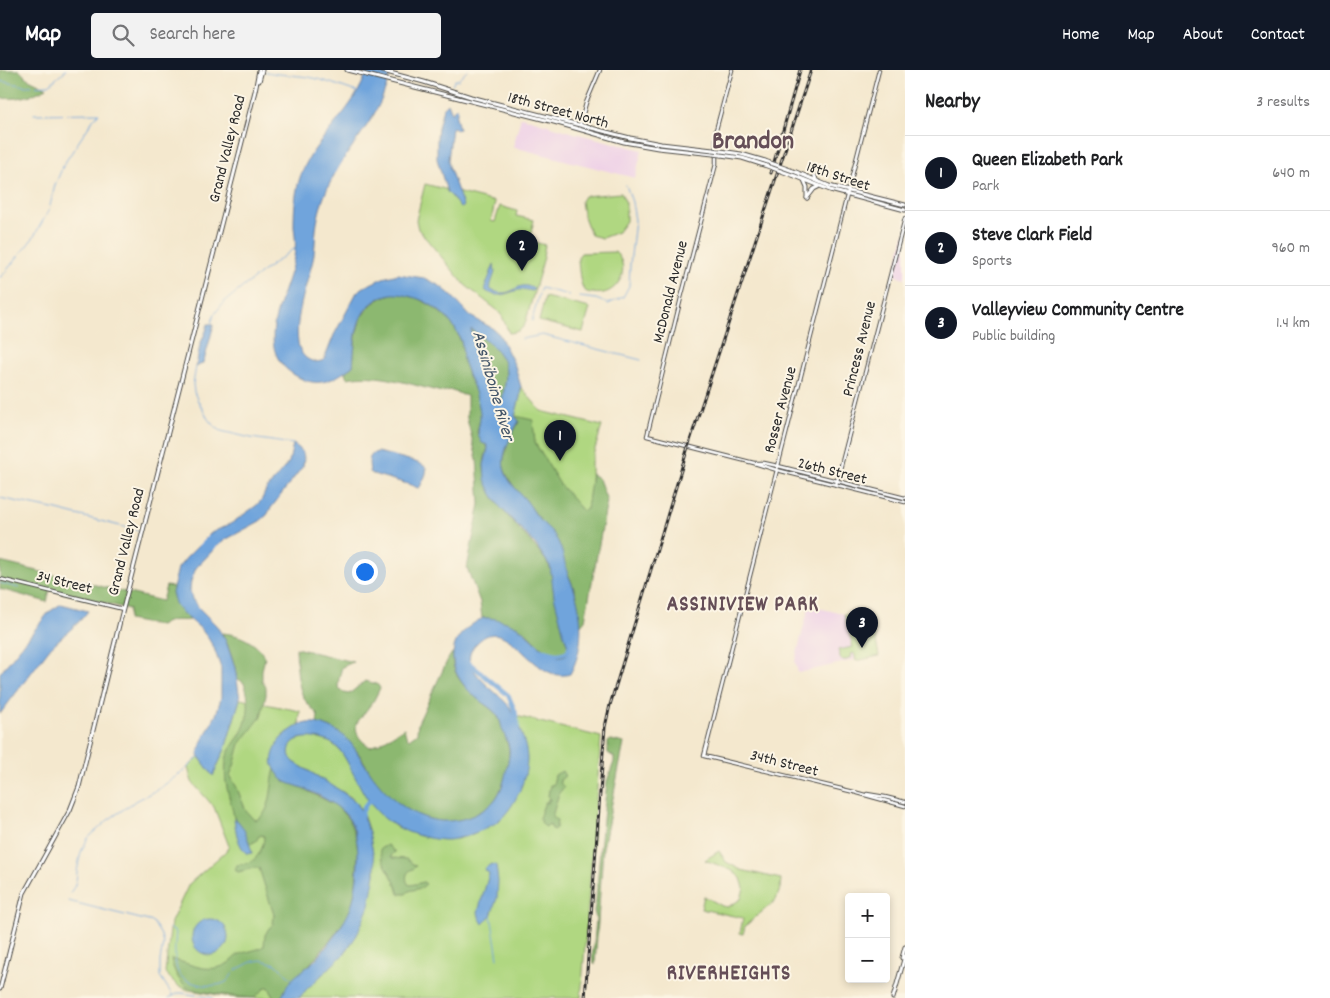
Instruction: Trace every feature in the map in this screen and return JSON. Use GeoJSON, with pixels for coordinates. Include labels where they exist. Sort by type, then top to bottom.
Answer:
{"type":"FeatureCollection","features":[{"type":"Feature","properties":{"kind":"main road","name":"18th Street North"},"geometry":{"type":"LineString","coordinates":[[347,70],[580,127]]}},
{"type":"Feature","properties":{"kind":"main road","name":"18th Street North"},"geometry":{"type":"LineString","coordinates":[[379,70],[630,143],[677,150],[721,153],[765,163]]}},
{"type":"Feature","properties":{"kind":"main road","name":"Grand Valley Road"},"geometry":{"type":"LineString","coordinates":[[0,989],[24,893],[78,792],[260,71]]}},
{"type":"Feature","properties":{"kind":"main road","name":"18th Street"},"geometry":{"type":"LineString","coordinates":[[765,163],[796,174],[802,174],[819,184]]}},
{"type":"Feature","properties":{"kind":"main road"},"geometry":{"type":"LineString","coordinates":[[802,174],[807,172]]}},
{"type":"Feature","properties":{"kind":"main road"},"geometry":{"type":"LineString","coordinates":[[803,180],[807,185],[807,198],[819,184],[814,173]]}},
{"type":"Feature","properties":{"kind":"main road","name":"18th Street"},"geometry":{"type":"LineString","coordinates":[[796,174],[803,180],[905,210]]}},
{"type":"Feature","properties":{"kind":"main road","name":"18th Street"},"geometry":{"type":"LineString","coordinates":[[848,193],[905,205]]}},
{"type":"Feature","properties":{"kind":"main road"},"geometry":{"type":"LineString","coordinates":[[897,984],[905,947]]}},
{"type":"Feature","properties":{"kind":"main road"},"geometry":{"type":"LineString","coordinates":[[893,998],[905,956]]}},
{"type":"Feature","properties":{"kind":"street"},"geometry":{"type":"LineString","coordinates":[[580,127],[586,103],[600,70]]}},
{"type":"Feature","properties":{"kind":"street","name":"McDonald Avenue"},"geometry":{"type":"LineString","coordinates":[[647,436],[716,164],[714,152],[716,130],[732,70]]}},
{"type":"Feature","properties":{"kind":"street","name":"Rosser Avenue"},"geometry":{"type":"LineString","coordinates":[[704,756],[879,70]]}},
{"type":"Feature","properties":{"kind":"street","name":"Princess Avenue"},"geometry":{"type":"LineString","coordinates":[[836,485],[905,218]]}},
{"type":"Feature","properties":{"kind":"street","name":"26th Street"},"geometry":{"type":"LineString","coordinates":[[647,436],[905,502]]}},
{"type":"Feature","properties":{"kind":"street","name":"26th Street"},"geometry":{"type":"LineString","coordinates":[[754,463],[764,462],[905,498]]}},
{"type":"Feature","properties":{"kind":"street","name":"34 Street"},"geometry":{"type":"LineString","coordinates":[[0,579],[123,609]]}},
{"type":"Feature","properties":{"kind":"street","name":"34th Street"},"geometry":{"type":"LineString","coordinates":[[704,756],[858,793],[905,802]]}},
{"type":"Feature","properties":{"kind":"street","name":"34th Street"},"geometry":{"type":"LineString","coordinates":[[890,800],[905,806]]}},
{"type":"Feature","properties":{"kind":"shaded area"},"geometry":{"type":"Polygon","coordinates":[[[521,117],[642,150],[635,178],[513,147],[521,117]]]}},
{"type":"Feature","properties":{"kind":"shaded area"},"geometry":{"type":"Polygon","coordinates":[[[905,232],[905,278],[894,275],[905,232]]]}},
{"type":"Feature","properties":{"kind":"shaded area"},"geometry":{"type":"Polygon","coordinates":[[[809,606],[844,614],[855,660],[798,673],[795,661],[809,606]]]}},
{"type":"Feature","properties":{"kind":"green space"},"geometry":{"type":"Polygon","coordinates":[[[0,70],[19,70],[27,78],[47,88],[24,97],[0,98],[0,70]]]}},
{"type":"Feature","properties":{"kind":"green space"},"geometry":{"type":"Polygon","coordinates":[[[425,184],[495,202],[491,221],[495,222],[500,206],[517,211],[516,216],[534,220],[529,241],[545,245],[544,257],[525,324],[517,332],[509,333],[502,316],[497,310],[465,285],[418,229],[416,220],[425,184]]]}},
{"type":"Feature","properties":{"kind":"green space"},"geometry":{"type":"Polygon","coordinates":[[[621,193],[626,203],[626,221],[618,232],[602,238],[591,235],[583,214],[581,201],[584,196],[621,193]]]}},
{"type":"Feature","properties":{"kind":"green space"},"geometry":{"type":"Polygon","coordinates":[[[615,252],[623,266],[620,280],[609,291],[590,293],[586,291],[581,282],[578,257],[581,253],[615,252]]]}},
{"type":"Feature","properties":{"kind":"green space"},"geometry":{"type":"Polygon","coordinates":[[[395,293],[415,297],[432,306],[449,320],[457,332],[462,345],[463,360],[469,379],[475,389],[481,415],[477,433],[488,448],[484,464],[486,480],[491,493],[499,505],[540,552],[549,566],[568,654],[556,656],[544,649],[519,627],[482,618],[480,602],[467,568],[480,504],[477,459],[467,419],[467,396],[449,390],[442,392],[383,378],[347,378],[345,372],[353,366],[357,331],[365,312],[372,304],[395,293]]]}},
{"type":"Feature","properties":{"kind":"green space"},"geometry":{"type":"Polygon","coordinates":[[[545,297],[590,308],[583,332],[539,321],[545,297]]]}},
{"type":"Feature","properties":{"kind":"green space"},"geometry":{"type":"Polygon","coordinates":[[[471,329],[499,353],[505,366],[506,377],[502,401],[500,402],[485,379],[471,329]]]}},
{"type":"Feature","properties":{"kind":"green space"},"geometry":{"type":"Polygon","coordinates":[[[521,387],[541,411],[602,426],[591,462],[592,532],[509,440],[521,387]]]}},
{"type":"Feature","properties":{"kind":"green space"},"geometry":{"type":"Polygon","coordinates":[[[515,416],[533,420],[535,443],[561,486],[583,511],[587,509],[592,474],[599,479],[607,501],[585,620],[580,626],[575,591],[551,531],[519,494],[509,479],[503,465],[509,440],[519,422],[515,416]]]}},
{"type":"Feature","properties":{"kind":"green space"},"geometry":{"type":"Polygon","coordinates":[[[0,562],[162,601],[166,586],[173,587],[174,597],[180,609],[190,620],[172,621],[160,626],[128,620],[129,609],[50,590],[47,602],[0,589],[0,562]]]}},
{"type":"Feature","properties":{"kind":"green space"},"geometry":{"type":"Polygon","coordinates":[[[844,614],[872,620],[879,656],[856,661],[854,653],[850,654],[851,657],[847,660],[841,660],[838,650],[853,647],[844,614]]]}},
{"type":"Feature","properties":{"kind":"green space"},"geometry":{"type":"Polygon","coordinates":[[[222,633],[235,635],[247,640],[262,652],[265,658],[262,681],[266,687],[266,695],[261,717],[240,744],[230,775],[246,811],[256,820],[265,811],[270,798],[275,769],[282,779],[287,782],[337,806],[349,820],[356,837],[358,851],[356,885],[348,916],[310,964],[290,982],[281,998],[274,998],[269,987],[266,987],[254,998],[190,989],[178,978],[171,959],[205,968],[227,964],[238,955],[264,946],[265,935],[273,925],[274,915],[259,868],[238,872],[235,870],[237,865],[248,863],[256,858],[262,848],[264,837],[263,835],[259,836],[256,841],[250,844],[238,821],[234,818],[226,785],[227,757],[245,725],[248,701],[244,683],[237,678],[235,666],[222,633]]]}},
{"type":"Feature","properties":{"kind":"green space"},"geometry":{"type":"Polygon","coordinates":[[[296,648],[353,662],[342,667],[338,687],[344,693],[349,694],[365,681],[377,684],[380,688],[374,700],[356,724],[359,737],[370,747],[404,728],[409,739],[417,733],[418,723],[448,659],[453,653],[454,669],[459,678],[469,691],[497,716],[508,745],[507,771],[497,797],[490,805],[478,813],[450,822],[436,821],[422,816],[408,810],[395,801],[375,780],[349,743],[331,728],[317,724],[318,715],[305,700],[300,688],[296,648]]]}},
{"type":"Feature","properties":{"kind":"green space"},"geometry":{"type":"Polygon","coordinates":[[[240,699],[300,711],[299,726],[283,735],[281,998],[236,998],[188,990],[177,985],[165,973],[171,922],[189,884],[226,851],[229,846],[214,807],[192,782],[188,768],[199,757],[213,775],[225,749],[240,699]]]}},
{"type":"Feature","properties":{"kind":"green space"},"geometry":{"type":"Polygon","coordinates":[[[516,716],[601,737],[581,998],[299,998],[306,990],[375,874],[370,836],[360,808],[349,796],[294,762],[290,758],[290,745],[296,740],[308,737],[333,744],[343,754],[369,802],[396,827],[457,839],[468,836],[500,820],[527,759],[516,716]]]}},
{"type":"Feature","properties":{"kind":"green space"},"geometry":{"type":"Polygon","coordinates":[[[611,740],[624,743],[603,848],[595,965],[592,955],[596,919],[594,911],[607,781],[614,762],[614,757],[608,753],[608,742],[611,740]]]}},
{"type":"Feature","properties":{"kind":"green space"},"geometry":{"type":"Polygon","coordinates":[[[562,771],[565,776],[560,780],[560,783],[564,787],[559,793],[552,817],[557,820],[556,828],[553,830],[549,824],[546,827],[543,825],[539,818],[545,802],[549,803],[548,799],[550,801],[548,796],[550,785],[553,785],[555,775],[562,771]]]}},
{"type":"Feature","properties":{"kind":"green space"},"geometry":{"type":"Polygon","coordinates":[[[387,845],[395,852],[391,856],[392,858],[406,859],[416,866],[409,871],[406,877],[408,884],[424,882],[426,884],[406,894],[399,894],[381,854],[380,849],[387,845]]]}},
{"type":"Feature","properties":{"kind":"green space"},"geometry":{"type":"Polygon","coordinates":[[[719,851],[726,862],[741,870],[781,879],[776,900],[745,926],[743,934],[740,933],[743,918],[701,909],[704,896],[722,906],[728,907],[741,899],[744,888],[741,878],[731,870],[705,860],[719,851]]]}},
{"type":"Feature","properties":{"kind":"water","name":"Assiniboine River"},"geometry":{"type":"Polygon","coordinates":[[[367,70],[391,70],[384,93],[376,110],[335,174],[327,188],[321,205],[313,260],[300,311],[298,339],[300,350],[310,360],[317,362],[324,360],[334,335],[357,292],[383,278],[398,274],[424,278],[440,286],[470,316],[499,334],[515,366],[521,387],[515,416],[519,421],[506,450],[503,462],[504,468],[507,477],[539,519],[553,533],[560,545],[578,602],[581,634],[578,654],[570,674],[557,675],[544,669],[510,641],[499,635],[488,635],[477,643],[470,654],[470,664],[475,672],[512,710],[524,740],[527,759],[525,777],[513,804],[501,819],[483,830],[456,839],[444,840],[422,837],[402,829],[392,824],[376,810],[337,747],[316,738],[302,738],[292,743],[289,754],[294,762],[357,803],[369,832],[375,863],[375,874],[369,906],[357,935],[344,954],[299,998],[281,998],[294,977],[311,964],[345,919],[352,904],[358,861],[356,838],[349,819],[345,814],[334,804],[320,796],[285,781],[276,771],[272,763],[273,758],[277,744],[283,736],[298,726],[307,723],[327,726],[348,740],[380,785],[407,809],[429,819],[441,821],[468,817],[486,808],[497,796],[505,776],[509,750],[497,715],[472,694],[454,668],[454,649],[457,641],[474,623],[488,618],[516,626],[549,653],[562,656],[568,653],[568,646],[554,596],[550,566],[535,544],[500,507],[485,480],[484,465],[488,448],[487,445],[482,443],[478,435],[480,414],[478,402],[463,362],[462,345],[450,321],[436,309],[420,300],[400,294],[385,295],[370,305],[361,318],[356,333],[353,366],[327,381],[313,382],[298,377],[283,365],[275,351],[273,335],[276,318],[295,250],[296,192],[302,172],[317,146],[346,110],[362,84],[367,70]],[[471,329],[474,347],[485,379],[500,402],[502,401],[506,381],[503,360],[489,343],[471,329]]]}},
{"type":"Feature","properties":{"kind":"water"},"geometry":{"type":"Polygon","coordinates":[[[448,103],[452,113],[455,108],[458,108],[456,117],[459,129],[452,128],[448,160],[463,206],[461,208],[447,192],[437,159],[438,128],[443,108],[448,103]]]}},
{"type":"Feature","properties":{"kind":"water"},"geometry":{"type":"Polygon","coordinates":[[[494,264],[495,272],[490,287],[491,290],[503,293],[521,286],[534,289],[532,291],[521,290],[498,295],[486,291],[485,288],[494,264]]]}},
{"type":"Feature","properties":{"kind":"water"},"geometry":{"type":"Polygon","coordinates":[[[208,324],[214,324],[204,361],[196,367],[200,345],[208,324]]]}},
{"type":"Feature","properties":{"kind":"water"},"geometry":{"type":"Polygon","coordinates":[[[293,444],[303,453],[303,466],[267,515],[216,547],[196,568],[191,581],[190,591],[192,599],[216,625],[226,641],[235,668],[240,699],[225,749],[213,776],[198,755],[202,741],[216,715],[221,698],[221,668],[214,648],[208,638],[200,628],[180,611],[175,603],[172,593],[178,568],[211,533],[232,523],[257,505],[266,490],[289,462],[293,444]]]}},
{"type":"Feature","properties":{"kind":"water"},"geometry":{"type":"Polygon","coordinates":[[[377,452],[424,466],[426,472],[420,487],[418,488],[370,472],[370,457],[377,452]]]}},
{"type":"Feature","properties":{"kind":"water"},"geometry":{"type":"Polygon","coordinates":[[[61,604],[88,611],[75,626],[50,648],[0,714],[0,673],[49,612],[61,604]]]}},
{"type":"Feature","properties":{"kind":"water"},"geometry":{"type":"Polygon","coordinates":[[[234,818],[238,821],[248,838],[252,853],[247,854],[241,846],[234,818]]]}},
{"type":"Feature","properties":{"kind":"water"},"geometry":{"type":"Polygon","coordinates":[[[491,864],[496,865],[498,881],[497,898],[491,916],[483,924],[478,912],[489,874],[484,869],[491,864]]]}},
{"type":"Feature","properties":{"kind":"water"},"geometry":{"type":"Polygon","coordinates":[[[210,919],[217,920],[223,924],[227,930],[227,944],[223,950],[217,954],[210,955],[203,954],[197,950],[193,944],[192,937],[193,930],[197,924],[203,920],[210,919]]]}},
{"type":"Feature","properties":{"kind":"waterway"},"geometry":{"type":"LineString","coordinates":[[0,81],[26,86],[49,85],[66,70]]}},
{"type":"Feature","properties":{"kind":"waterway"},"geometry":{"type":"LineString","coordinates":[[452,85],[455,80],[458,80],[468,70]]}},
{"type":"Feature","properties":{"kind":"waterway"},"geometry":{"type":"LineString","coordinates":[[266,72],[314,78],[357,92]]}},
{"type":"Feature","properties":{"kind":"waterway"},"geometry":{"type":"LineString","coordinates":[[0,277],[33,238],[49,210],[55,185],[64,164],[99,113],[34,114]]}},
{"type":"Feature","properties":{"kind":"waterway"},"geometry":{"type":"LineString","coordinates":[[579,297],[596,299],[608,304],[623,297],[629,286],[635,220],[632,202],[626,185]]}},
{"type":"Feature","properties":{"kind":"waterway"},"geometry":{"type":"LineString","coordinates":[[211,324],[214,315],[223,303],[295,249]]}},
{"type":"Feature","properties":{"kind":"waterway"},"geometry":{"type":"LineString","coordinates":[[540,291],[541,288],[569,295]]}},
{"type":"Feature","properties":{"kind":"waterway"},"geometry":{"type":"LineString","coordinates":[[532,321],[539,294]]}},
{"type":"Feature","properties":{"kind":"waterway"},"geometry":{"type":"LineString","coordinates":[[522,339],[542,335],[641,360]]}},
{"type":"Feature","properties":{"kind":"waterway"},"geometry":{"type":"LineString","coordinates":[[196,367],[193,384],[194,392],[213,425],[221,431],[251,438],[293,444]]}},
{"type":"Feature","properties":{"kind":"waterway"},"geometry":{"type":"LineString","coordinates":[[0,498],[140,531]]}},
{"type":"Feature","properties":{"kind":"waterway"},"geometry":{"type":"LineString","coordinates":[[0,583],[19,588]]}},
{"type":"Feature","properties":{"kind":"waterway","name":"Assiniboine River"},"geometry":{"type":"LineString","coordinates":[[544,650],[559,654],[568,651],[569,647]]}},
{"type":"Feature","properties":{"kind":"waterway","name":"Assiniboine River"},"geometry":{"type":"LineString","coordinates":[[469,663],[508,695],[515,711],[518,727]]}},
{"type":"Feature","properties":{"kind":"waterway"},"geometry":{"type":"LineString","coordinates":[[70,893],[76,884],[81,852],[88,838],[108,820],[134,802],[160,788],[199,757]]}},
{"type":"Feature","properties":{"kind":"waterway","name":"Assiniboine River"},"geometry":{"type":"LineString","coordinates":[[361,818],[364,806],[374,799]]}},
{"type":"Feature","properties":{"kind":"waterway"},"geometry":{"type":"LineString","coordinates":[[68,901],[153,922],[161,935],[163,944],[160,976],[173,996]]}},
{"type":"Feature","properties":{"kind":"waterway"},"geometry":{"type":"LineString","coordinates":[[491,915],[498,958]]}},
{"type":"Feature","properties":{"kind":"waterway"},"geometry":{"type":"LineString","coordinates":[[169,928],[176,932],[176,965],[179,974],[183,978],[201,985],[215,985],[226,982],[233,973]]}},
{"type":"Feature","properties":{"kind":"waterway"},"geometry":{"type":"LineString","coordinates":[[236,970],[251,962],[261,960],[276,964],[292,979]]}},
{"type":"Feature","properties":{"kind":"waterway"},"geometry":{"type":"LineString","coordinates":[[169,998],[179,993],[213,998]]}},
{"type":"Feature","properties":{"kind":"railway"},"geometry":{"type":"LineString","coordinates":[[771,173],[800,70]]}},
{"type":"Feature","properties":{"kind":"railway"},"geometry":{"type":"LineString","coordinates":[[585,998],[605,727],[610,705],[688,447],[811,70]]}},
{"type":"Feature","properties":{"kind":"place","name":"Steve Clark Field"},"geometry":{"type":"Point","coordinates":[522,271]}},
{"type":"Feature","properties":{"kind":"place","name":"Queen Elizabeth Park"},"geometry":{"type":"Point","coordinates":[560,461]}},
{"type":"Feature","properties":{"kind":"place","name":"Valleyview Community Centre"},"geometry":{"type":"Point","coordinates":[862,648]}},
{"type":"Feature","properties":{"kind":"district","name":"Brandon"},"geometry":{"type":"Point","coordinates":[753,142]}},
{"type":"Feature","properties":{"kind":"district","name":"ASSINIVIEW PARK"},"geometry":{"type":"Point","coordinates":[743,606]}},
{"type":"Feature","properties":{"kind":"district","name":"RIVERHEIGHTS"},"geometry":{"type":"Point","coordinates":[729,975]}}]}
